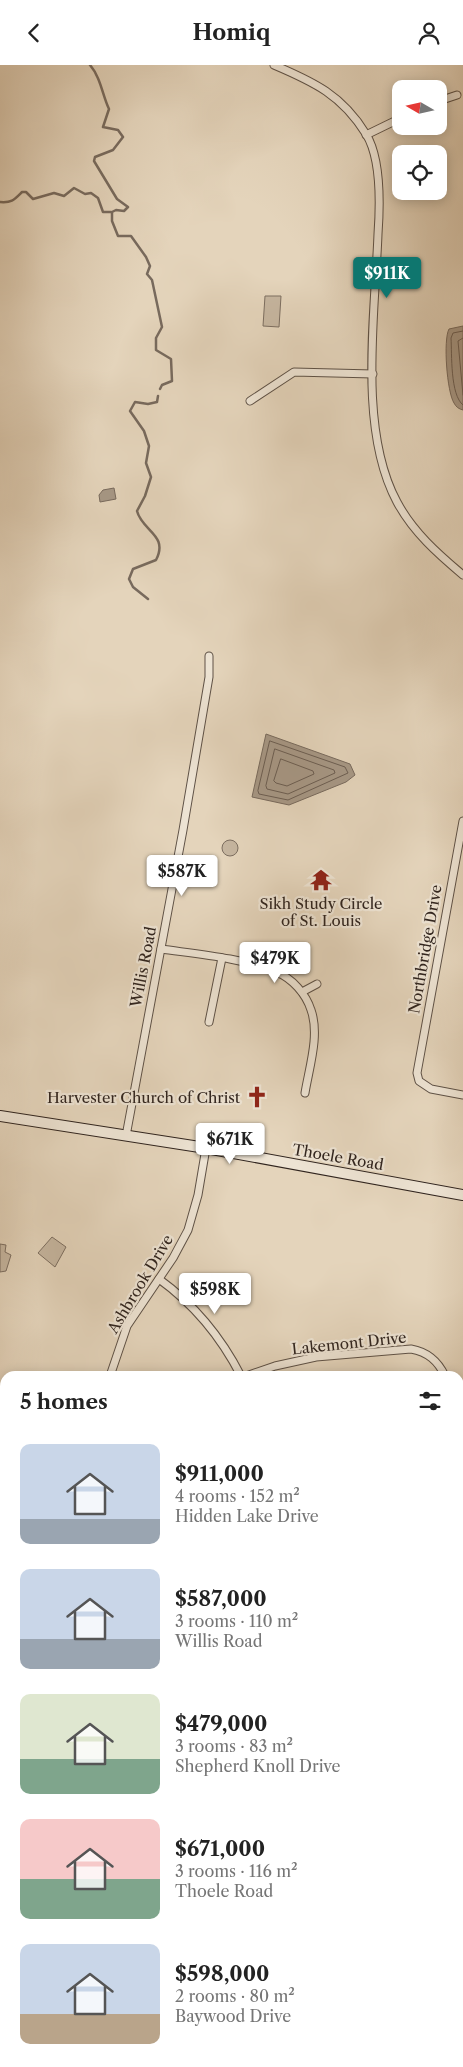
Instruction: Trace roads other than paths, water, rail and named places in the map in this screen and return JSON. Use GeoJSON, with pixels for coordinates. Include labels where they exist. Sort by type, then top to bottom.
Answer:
{"type":"FeatureCollection","features":[{"type":"Feature","properties":{"kind":"main road","name":"Thoele Road"},"geometry":{"type":"LineString","coordinates":[[0,1116],[206,1148],[463,1195]]}},
{"type":"Feature","properties":{"kind":"street"},"geometry":{"type":"LineString","coordinates":[[274,65],[316,83],[332,94],[366,135],[378,174],[379,211],[373,374],[374,430],[389,486],[399,505],[426,542],[463,575]]}},
{"type":"Feature","properties":{"kind":"street"},"geometry":{"type":"LineString","coordinates":[[448,98],[456,95]]}},
{"type":"Feature","properties":{"kind":"street"},"geometry":{"type":"LineString","coordinates":[[366,135],[392,122]]}},
{"type":"Feature","properties":{"kind":"street"},"geometry":{"type":"LineString","coordinates":[[250,401],[294,372],[373,374]]}},
{"type":"Feature","properties":{"kind":"street","name":"Willis Road"},"geometry":{"type":"LineString","coordinates":[[126,1136],[209,677],[209,656]]}},
{"type":"Feature","properties":{"kind":"street","name":"Northbridge Drive"},"geometry":{"type":"LineString","coordinates":[[463,821],[416,1073],[419,1081],[430,1089],[463,1095]]}},
{"type":"Feature","properties":{"kind":"street"},"geometry":{"type":"LineString","coordinates":[[161,949],[222,958],[278,972],[302,992],[312,1011],[314,1035],[304,1093]]}},
{"type":"Feature","properties":{"kind":"street"},"geometry":{"type":"LineString","coordinates":[[209,1022],[222,958]]}},
{"type":"Feature","properties":{"kind":"street"},"geometry":{"type":"LineString","coordinates":[[302,992],[317,984]]}},
{"type":"Feature","properties":{"kind":"street","name":"Ashbrook Drive"},"geometry":{"type":"LineString","coordinates":[[112,1371],[127,1326],[159,1279],[188,1230],[198,1195],[206,1148]]}},
{"type":"Feature","properties":{"kind":"street"},"geometry":{"type":"LineString","coordinates":[[159,1279],[190,1304],[215,1331],[238,1371]]}},
{"type":"Feature","properties":{"kind":"street","name":"Lakemont Drive"},"geometry":{"type":"LineString","coordinates":[[261,1371],[294,1360],[405,1349],[427,1354],[438,1363],[442,1371]]}},
{"type":"Feature","properties":{"kind":"water"},"geometry":{"type":"Polygon","coordinates":[[[463,326],[463,410],[456,406],[449,388],[446,344],[449,329],[463,326]]]}},
{"type":"Feature","properties":{"kind":"water"},"geometry":{"type":"Polygon","coordinates":[[[114,488],[116,499],[100,502],[99,495],[103,490],[114,488]]]}},
{"type":"Feature","properties":{"kind":"water"},"geometry":{"type":"Polygon","coordinates":[[[266,734],[350,764],[355,775],[346,782],[289,805],[252,797],[266,734]]]}},
{"type":"Feature","properties":{"kind":"waterway"},"geometry":{"type":"LineString","coordinates":[[90,65],[99,81],[109,109],[103,127],[118,130],[123,137],[113,150],[95,157],[94,161],[117,199],[128,207],[124,211],[116,210],[112,212],[112,221],[118,236],[131,236],[150,266],[147,274],[152,280],[162,327],[156,338],[156,350],[171,359],[172,381],[162,385],[160,389]]}},
{"type":"Feature","properties":{"kind":"waterway"},"geometry":{"type":"LineString","coordinates":[[0,202],[12,200],[22,192],[26,192],[33,199],[54,193],[64,196],[74,188],[85,194],[91,193],[98,198],[103,212],[111,212]]}},
{"type":"Feature","properties":{"kind":"waterway"},"geometry":{"type":"LineString","coordinates":[[148,599],[133,587],[129,579],[133,569],[156,560],[159,552],[157,539],[144,524],[137,511],[145,496],[151,477],[146,463],[149,446],[144,431],[130,411],[135,402],[148,404],[157,402],[158,396]]}},
{"type":"Feature","properties":{"kind":"place","name":"Sikh Study Circle of St. Louis"},"geometry":{"type":"Point","coordinates":[321,880]}},
{"type":"Feature","properties":{"kind":"place","name":"Harvester Church of Christ"},"geometry":{"type":"Point","coordinates":[257,1097]}}]}
